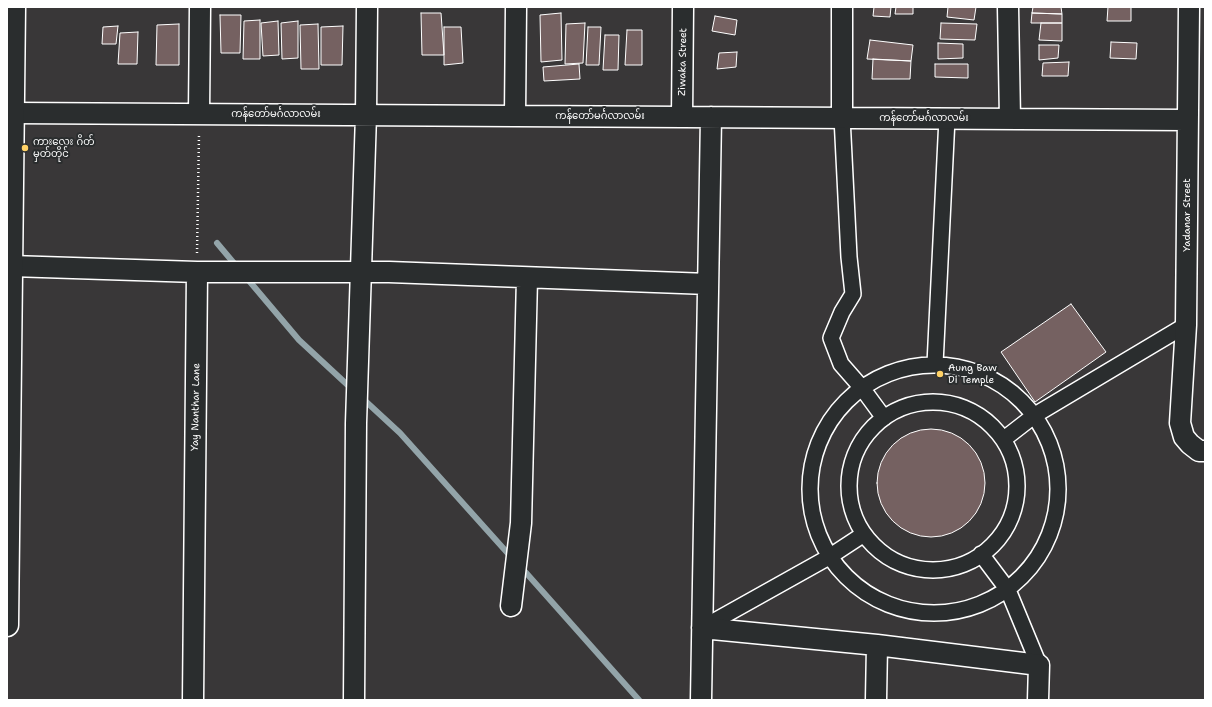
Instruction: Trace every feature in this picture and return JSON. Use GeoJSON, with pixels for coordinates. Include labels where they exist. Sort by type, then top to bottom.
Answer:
{"type":"FeatureCollection","features":[{"type":"Feature","properties":{"kind":"main road"},"geometry":{"type":"LineString","coordinates":[[7,625],[14,7]]}},
{"type":"Feature","properties":{"kind":"street"},"geometry":{"type":"LineString","coordinates":[[199,114],[200,7]]}},
{"type":"Feature","properties":{"kind":"street"},"geometry":{"type":"LineString","coordinates":[[354,700],[356,423],[362,273],[367,7]]}},
{"type":"Feature","properties":{"kind":"street"},"geometry":{"type":"LineString","coordinates":[[515,116],[516,7]]}},
{"type":"Feature","properties":{"kind":"street","name":"Ziwaka Street"},"geometry":{"type":"LineString","coordinates":[[682,117],[683,7]]}},
{"type":"Feature","properties":{"kind":"street"},"geometry":{"type":"LineString","coordinates":[[842,7],[842,118],[852,294],[842,312],[832,338],[841,364],[862,388],[884,418]]}},
{"type":"Feature","properties":{"kind":"street"},"geometry":{"type":"LineString","coordinates":[[1008,7],[1010,119]]}},
{"type":"Feature","properties":{"kind":"street","name":"Yadanar Street"},"geometry":{"type":"LineString","coordinates":[[1189,7],[1186,326],[1180,424],[1184,437],[1190,444],[1198,451],[1205,451]]}},
{"type":"Feature","properties":{"kind":"street","name":"ကန်တော်မင်္ဂလာလမ်း"},"geometry":{"type":"LineString","coordinates":[[12,112],[1188,120]]}},
{"type":"Feature","properties":{"kind":"street"},"geometry":{"type":"LineString","coordinates":[[701,700],[711,117]]}},
{"type":"Feature","properties":{"kind":"street"},"geometry":{"type":"LineString","coordinates":[[935,364],[946,118]]}},
{"type":"Feature","properties":{"kind":"street"},"geometry":{"type":"LineString","coordinates":[[10,275],[197,272],[389,272],[708,284]]}},
{"type":"Feature","properties":{"kind":"street","name":"Yay Nanthar Lane"},"geometry":{"type":"LineString","coordinates":[[193,700],[197,272]]}},
{"type":"Feature","properties":{"kind":"street"},"geometry":{"type":"LineString","coordinates":[[511,606],[521,523],[527,278]]}},
{"type":"Feature","properties":{"kind":"street"},"geometry":{"type":"LineString","coordinates":[[1004,439],[1035,415],[1186,326]]}},
{"type":"Feature","properties":{"kind":"street"},"geometry":{"type":"LineString","coordinates":[[935,364],[973,370],[1008,388],[1035,415],[1053,449],[1059,488],[1057,503],[1053,527],[1036,562],[1008,590],[971,608],[932,614],[905,609],[892,606],[856,587],[830,557],[814,522],[810,485],[817,448],[835,414],[862,388],[897,370],[935,364]]}},
{"type":"Feature","properties":{"kind":"street"},"geometry":{"type":"LineString","coordinates":[[930,401],[959,405],[984,418],[1004,439],[1015,465],[1018,493],[1010,520],[994,544],[972,561],[944,570],[917,569],[892,560],[871,544],[856,522],[849,496],[850,469],[860,444],[878,422],[884,418],[902,407],[930,401]]}},
{"type":"Feature","properties":{"kind":"street"},"geometry":{"type":"LineString","coordinates":[[702,628],[830,557],[864,534]]}},
{"type":"Feature","properties":{"kind":"street"},"geometry":{"type":"LineString","coordinates":[[981,554],[1008,590],[1039,665],[1038,700]]}},
{"type":"Feature","properties":{"kind":"street"},"geometry":{"type":"LineString","coordinates":[[702,628],[877,645],[1039,665]]}},
{"type":"Feature","properties":{"kind":"street"},"geometry":{"type":"LineString","coordinates":[[876,700],[877,645]]}},
{"type":"Feature","properties":{"kind":"path"},"geometry":{"type":"LineString","coordinates":[[197,272],[199,114]]}},
{"type":"Feature","properties":{"kind":"building"},"geometry":{"type":"Polygon","coordinates":[[[874,7],[891,7],[890,17],[873,16],[874,7]]]}},
{"type":"Feature","properties":{"kind":"building"},"geometry":{"type":"Polygon","coordinates":[[[896,7],[913,7],[913,14],[895,14],[896,7]]]}},
{"type":"Feature","properties":{"kind":"building"},"geometry":{"type":"Polygon","coordinates":[[[948,7],[976,7],[974,20],[947,17],[948,7]]]}},
{"type":"Feature","properties":{"kind":"building"},"geometry":{"type":"Polygon","coordinates":[[[1033,7],[1061,7],[1062,14],[1032,13],[1033,7]]]}},
{"type":"Feature","properties":{"kind":"building"},"geometry":{"type":"Polygon","coordinates":[[[1108,7],[1131,7],[1131,21],[1107,21],[1108,7]]]}},
{"type":"Feature","properties":{"kind":"building"},"geometry":{"type":"Polygon","coordinates":[[[421,13],[441,13],[444,55],[422,55],[421,13]]]}},
{"type":"Feature","properties":{"kind":"building"},"geometry":{"type":"Polygon","coordinates":[[[561,13],[562,60],[541,62],[540,15],[561,13]]]}},
{"type":"Feature","properties":{"kind":"building"},"geometry":{"type":"Polygon","coordinates":[[[1032,13],[1062,14],[1062,23],[1031,23],[1032,13]]]}},
{"type":"Feature","properties":{"kind":"building"},"geometry":{"type":"Polygon","coordinates":[[[220,15],[241,15],[240,53],[221,53],[220,15]]]}},
{"type":"Feature","properties":{"kind":"building"},"geometry":{"type":"Polygon","coordinates":[[[715,16],[737,20],[735,35],[712,31],[715,16]]]}},
{"type":"Feature","properties":{"kind":"building"},"geometry":{"type":"Polygon","coordinates":[[[260,20],[260,59],[243,59],[244,21],[260,20]]]}},
{"type":"Feature","properties":{"kind":"building"},"geometry":{"type":"Polygon","coordinates":[[[278,21],[279,55],[263,56],[261,23],[278,21]]]}},
{"type":"Feature","properties":{"kind":"building"},"geometry":{"type":"Polygon","coordinates":[[[298,21],[298,58],[282,59],[281,23],[298,21]]]}},
{"type":"Feature","properties":{"kind":"building"},"geometry":{"type":"Polygon","coordinates":[[[585,23],[583,63],[565,64],[566,24],[585,23]]]}},
{"type":"Feature","properties":{"kind":"building"},"geometry":{"type":"Polygon","coordinates":[[[941,23],[977,24],[975,40],[940,39],[941,23]]]}},
{"type":"Feature","properties":{"kind":"building"},"geometry":{"type":"Polygon","coordinates":[[[1041,23],[1062,23],[1062,41],[1039,40],[1041,23]]]}},
{"type":"Feature","properties":{"kind":"building"},"geometry":{"type":"Polygon","coordinates":[[[179,24],[179,65],[156,65],[157,25],[179,24]]]}},
{"type":"Feature","properties":{"kind":"building"},"geometry":{"type":"Polygon","coordinates":[[[318,24],[319,69],[301,69],[300,25],[318,24]]]}},
{"type":"Feature","properties":{"kind":"building"},"geometry":{"type":"Polygon","coordinates":[[[118,26],[116,44],[102,44],[103,27],[118,26]]]}},
{"type":"Feature","properties":{"kind":"building"},"geometry":{"type":"Polygon","coordinates":[[[343,26],[342,65],[321,65],[321,27],[343,26]]]}},
{"type":"Feature","properties":{"kind":"building"},"geometry":{"type":"Polygon","coordinates":[[[444,27],[461,27],[463,63],[444,65],[444,27]]]}},
{"type":"Feature","properties":{"kind":"building"},"geometry":{"type":"Polygon","coordinates":[[[588,27],[601,27],[599,65],[586,65],[588,27]]]}},
{"type":"Feature","properties":{"kind":"building"},"geometry":{"type":"Polygon","coordinates":[[[627,30],[642,30],[642,65],[625,65],[627,30]]]}},
{"type":"Feature","properties":{"kind":"building"},"geometry":{"type":"Polygon","coordinates":[[[138,32],[137,64],[118,64],[120,33],[138,32]]]}},
{"type":"Feature","properties":{"kind":"building"},"geometry":{"type":"Polygon","coordinates":[[[605,35],[619,35],[618,70],[603,70],[605,35]]]}},
{"type":"Feature","properties":{"kind":"building"},"geometry":{"type":"Polygon","coordinates":[[[870,40],[913,45],[911,61],[867,59],[870,40]]]}},
{"type":"Feature","properties":{"kind":"building"},"geometry":{"type":"Polygon","coordinates":[[[1111,42],[1137,43],[1136,59],[1110,58],[1111,42]]]}},
{"type":"Feature","properties":{"kind":"building"},"geometry":{"type":"Polygon","coordinates":[[[938,43],[963,44],[963,58],[938,59],[938,43]]]}},
{"type":"Feature","properties":{"kind":"building"},"geometry":{"type":"Polygon","coordinates":[[[1039,45],[1059,45],[1058,58],[1039,60],[1039,45]]]}},
{"type":"Feature","properties":{"kind":"building"},"geometry":{"type":"Polygon","coordinates":[[[737,52],[736,67],[717,69],[719,53],[737,52]]]}},
{"type":"Feature","properties":{"kind":"building"},"geometry":{"type":"Polygon","coordinates":[[[873,59],[911,61],[910,79],[872,79],[873,59]]]}},
{"type":"Feature","properties":{"kind":"building"},"geometry":{"type":"Polygon","coordinates":[[[1069,62],[1068,76],[1042,76],[1043,63],[1069,62]]]}},
{"type":"Feature","properties":{"kind":"building"},"geometry":{"type":"Polygon","coordinates":[[[579,64],[580,79],[544,81],[543,67],[579,64]]]}},
{"type":"Feature","properties":{"kind":"building"},"geometry":{"type":"Polygon","coordinates":[[[935,64],[968,64],[968,78],[935,77],[935,64]]]}},
{"type":"Feature","properties":{"kind":"building"},"geometry":{"type":"Polygon","coordinates":[[[1071,304],[1106,352],[1035,402],[1001,352],[1071,304]]]}},
{"type":"Feature","properties":{"kind":"building"},"geometry":{"type":"Polygon","coordinates":[[[931,429],[952,433],[969,445],[981,462],[985,483],[981,504],[969,521],[952,533],[931,537],[910,533],[893,521],[881,504],[877,483],[881,462],[893,445],[910,433],[931,429]]]}},
{"type":"Feature","properties":{"kind":"waterway"},"geometry":{"type":"LineString","coordinates":[[217,243],[238,268]]}},
{"type":"Feature","properties":{"kind":"waterway"},"geometry":{"type":"LineString","coordinates":[[245,276],[299,340],[353,390]]}},
{"type":"Feature","properties":{"kind":"waterway"},"geometry":{"type":"LineString","coordinates":[[361,397],[400,433],[512,558]]}},
{"type":"Feature","properties":{"kind":"waterway"},"geometry":{"type":"LineString","coordinates":[[520,566],[639,700]]}},
{"type":"Feature","properties":{"kind":"place","name":"ကားလေး ဂိတ် မှတ်တိုင်"},"geometry":{"type":"Point","coordinates":[25,148]}},
{"type":"Feature","properties":{"kind":"place","name":"Aung Baw Di Temple"},"geometry":{"type":"Point","coordinates":[940,374]}}]}
